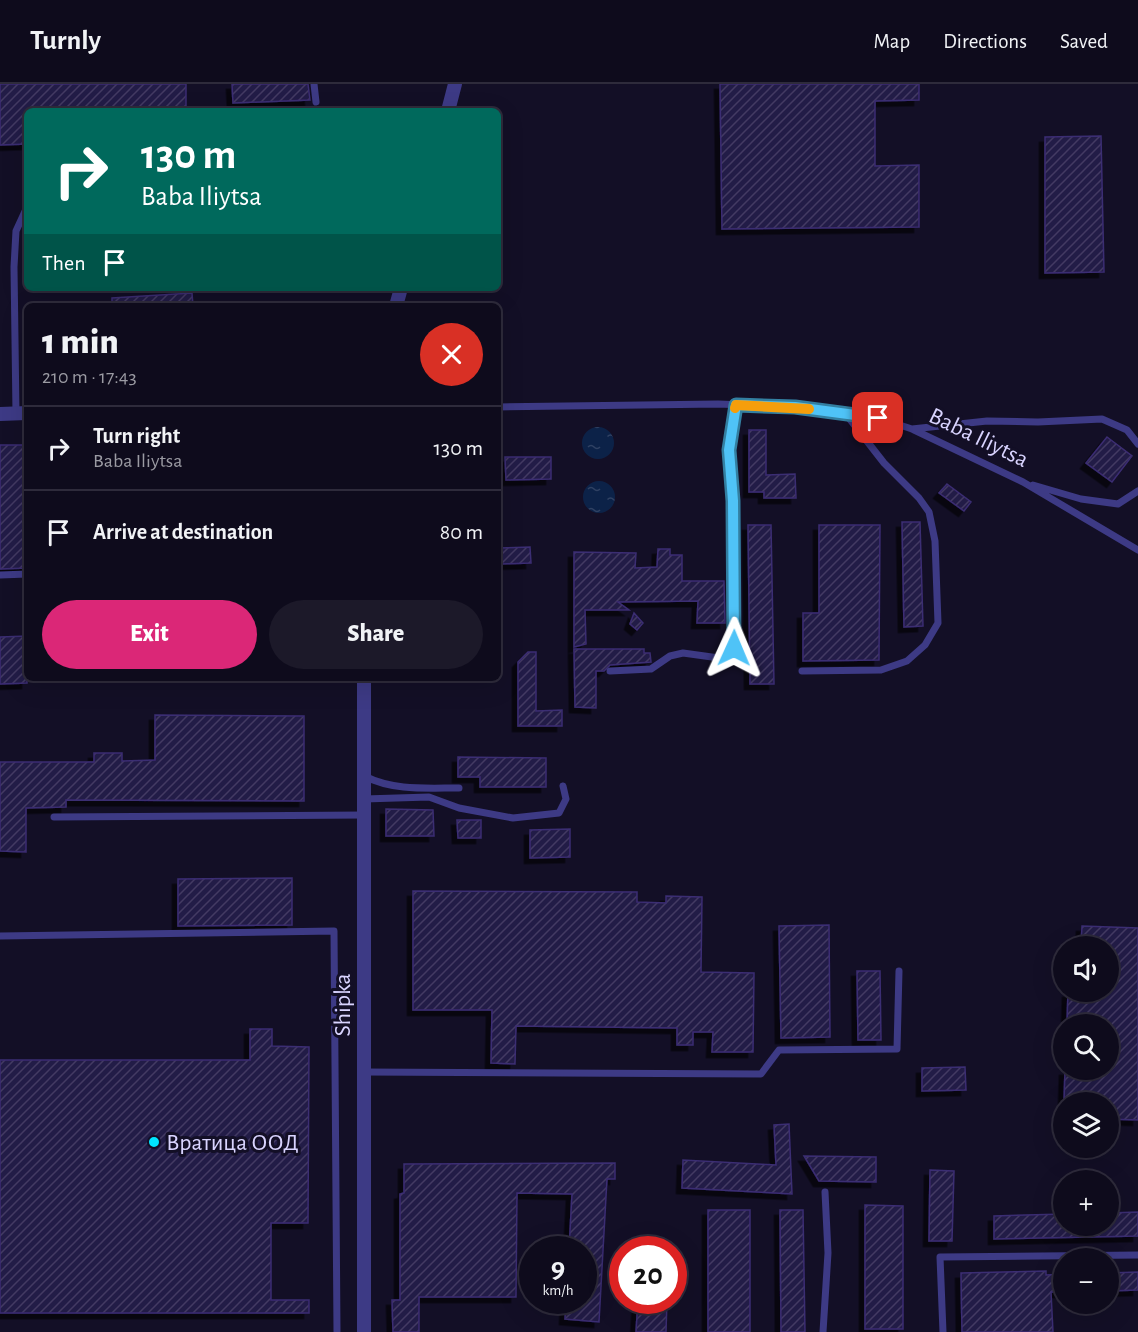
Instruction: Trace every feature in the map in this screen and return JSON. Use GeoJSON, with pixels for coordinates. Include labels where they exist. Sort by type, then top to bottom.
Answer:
{"type":"FeatureCollection","features":[{"type":"Feature","properties":{"kind":"street"},"geometry":{"type":"LineString","coordinates":[[449,108],[455,84]]}},
{"type":"Feature","properties":{"kind":"street"},"geometry":{"type":"LineString","coordinates":[[0,414],[21,413]]}},
{"type":"Feature","properties":{"kind":"street","name":"Shipka"},"geometry":{"type":"LineString","coordinates":[[364,681],[364,1332]]}},
{"type":"Feature","properties":{"kind":"lane"},"geometry":{"type":"LineString","coordinates":[[314,84],[316,102]]}},
{"type":"Feature","properties":{"kind":"lane"},"geometry":{"type":"LineString","coordinates":[[21,413],[14,267],[16,231],[24,214]]}},
{"type":"Feature","properties":{"kind":"lane"},"geometry":{"type":"LineString","coordinates":[[610,671],[651,669],[670,656],[683,653],[719,658],[734,648],[733,501],[729,450],[736,405]]}},
{"type":"Feature","properties":{"kind":"lane","name":"Baba Iliytsa"},"geometry":{"type":"LineString","coordinates":[[501,407],[736,405],[795,407],[878,418],[912,429],[1023,482],[1138,550]]}},
{"type":"Feature","properties":{"kind":"lane"},"geometry":{"type":"LineString","coordinates":[[802,671],[881,670],[907,661],[925,645],[938,623],[935,541],[929,512],[919,498],[884,463],[844,413]]}},
{"type":"Feature","properties":{"kind":"lane"},"geometry":{"type":"LineString","coordinates":[[912,429],[987,421],[1038,422],[1102,419],[1127,430],[1138,444]]}},
{"type":"Feature","properties":{"kind":"lane"},"geometry":{"type":"LineString","coordinates":[[1023,482],[1081,499],[1118,504],[1138,491]]}},
{"type":"Feature","properties":{"kind":"lane"},"geometry":{"type":"LineString","coordinates":[[0,575],[24,574]]}},
{"type":"Feature","properties":{"kind":"lane"},"geometry":{"type":"LineString","coordinates":[[364,776],[382,785],[400,788],[459,788]]}},
{"type":"Feature","properties":{"kind":"lane"},"geometry":{"type":"LineString","coordinates":[[364,799],[429,797],[459,808],[513,818],[559,813],[566,800],[562,786]]}},
{"type":"Feature","properties":{"kind":"lane"},"geometry":{"type":"LineString","coordinates":[[54,817],[364,815]]}},
{"type":"Feature","properties":{"kind":"lane"},"geometry":{"type":"LineString","coordinates":[[0,936],[334,931],[337,1330]]}},
{"type":"Feature","properties":{"kind":"lane"},"geometry":{"type":"LineString","coordinates":[[364,1072],[761,1074],[779,1050],[897,1049],[899,971]]}},
{"type":"Feature","properties":{"kind":"lane"},"geometry":{"type":"LineString","coordinates":[[823,1332],[828,1253],[825,1192]]}},
{"type":"Feature","properties":{"kind":"lane"},"geometry":{"type":"LineString","coordinates":[[943,1332],[940,1257],[1138,1255]]}},
{"type":"Feature","properties":{"kind":"water"},"geometry":{"type":"Polygon","coordinates":[[[598,427],[610,431],[614,443],[610,455],[598,459],[586,455],[582,443],[586,431],[598,427]]]}},
{"type":"Feature","properties":{"kind":"water"},"geometry":{"type":"Polygon","coordinates":[[[599,481],[610,486],[615,497],[610,508],[599,513],[588,508],[583,497],[588,486],[599,481]]]}},
{"type":"Feature","properties":{"kind":"building"},"geometry":{"type":"Polygon","coordinates":[[[0,84],[186,84],[186,108],[24,108],[24,144],[0,145],[0,84]]]}},
{"type":"Feature","properties":{"kind":"building"},"geometry":{"type":"Polygon","coordinates":[[[232,84],[308,84],[310,100],[233,103],[232,84]]]}},
{"type":"Feature","properties":{"kind":"building"},"geometry":{"type":"Polygon","coordinates":[[[720,84],[919,84],[919,100],[875,101],[875,166],[919,165],[919,227],[722,229],[720,84]]]}},
{"type":"Feature","properties":{"kind":"building"},"geometry":{"type":"Polygon","coordinates":[[[1101,136],[1104,272],[1045,273],[1045,137],[1101,136]]]}},
{"type":"Feature","properties":{"kind":"building"},"geometry":{"type":"Polygon","coordinates":[[[192,293],[193,303],[112,303],[112,298],[192,293]]]}},
{"type":"Feature","properties":{"kind":"building"},"geometry":{"type":"Polygon","coordinates":[[[749,430],[766,430],[766,475],[795,474],[796,498],[764,498],[764,492],[749,492],[749,430]]]}},
{"type":"Feature","properties":{"kind":"building"},"geometry":{"type":"Polygon","coordinates":[[[1107,437],[1132,456],[1112,482],[1086,463],[1107,437]]]}},
{"type":"Feature","properties":{"kind":"building"},"geometry":{"type":"Polygon","coordinates":[[[0,445],[24,445],[24,568],[0,569],[0,445]]]}},
{"type":"Feature","properties":{"kind":"building"},"geometry":{"type":"Polygon","coordinates":[[[505,457],[551,457],[551,479],[506,480],[505,457]]]}},
{"type":"Feature","properties":{"kind":"building"},"geometry":{"type":"Polygon","coordinates":[[[947,484],[971,502],[964,511],[939,493],[947,484]]]}},
{"type":"Feature","properties":{"kind":"building"},"geometry":{"type":"Polygon","coordinates":[[[902,522],[920,522],[923,626],[904,627],[902,522]]]}},
{"type":"Feature","properties":{"kind":"building"},"geometry":{"type":"Polygon","coordinates":[[[748,525],[771,525],[774,684],[750,684],[748,525]]]}},
{"type":"Feature","properties":{"kind":"building"},"geometry":{"type":"Polygon","coordinates":[[[819,525],[880,525],[879,660],[803,661],[803,613],[819,613],[819,525]]]}},
{"type":"Feature","properties":{"kind":"building"},"geometry":{"type":"Polygon","coordinates":[[[530,547],[531,563],[501,564],[501,548],[530,547]]]}},
{"type":"Feature","properties":{"kind":"building"},"geometry":{"type":"Polygon","coordinates":[[[658,549],[670,549],[670,555],[682,555],[682,581],[724,581],[725,623],[697,623],[698,601],[618,602],[629,610],[585,610],[586,644],[574,647],[574,552],[636,553],[635,568],[657,567],[658,549]]]}},
{"type":"Feature","properties":{"kind":"building"},"geometry":{"type":"Polygon","coordinates":[[[634,613],[643,623],[637,630],[630,624],[634,613]]]}},
{"type":"Feature","properties":{"kind":"building"},"geometry":{"type":"Polygon","coordinates":[[[24,636],[24,681],[27,683],[0,684],[0,637],[24,636]]]}},
{"type":"Feature","properties":{"kind":"building"},"geometry":{"type":"Polygon","coordinates":[[[574,649],[644,649],[644,653],[650,653],[651,662],[610,665],[604,671],[596,671],[596,708],[575,707],[574,649]]]}},
{"type":"Feature","properties":{"kind":"building"},"geometry":{"type":"Polygon","coordinates":[[[528,652],[536,652],[536,711],[562,710],[562,726],[518,726],[518,662],[528,652]]]}},
{"type":"Feature","properties":{"kind":"building"},"geometry":{"type":"Polygon","coordinates":[[[155,715],[304,716],[304,801],[66,800],[66,807],[26,808],[26,852],[0,851],[0,762],[94,762],[94,753],[122,753],[122,761],[155,760],[155,715]]]}},
{"type":"Feature","properties":{"kind":"building"},"geometry":{"type":"Polygon","coordinates":[[[458,757],[546,758],[546,787],[480,787],[480,777],[458,777],[458,757]]]}},
{"type":"Feature","properties":{"kind":"building"},"geometry":{"type":"Polygon","coordinates":[[[386,809],[433,810],[434,836],[386,836],[386,809]]]}},
{"type":"Feature","properties":{"kind":"building"},"geometry":{"type":"Polygon","coordinates":[[[457,820],[481,820],[481,838],[458,838],[457,820]]]}},
{"type":"Feature","properties":{"kind":"building"},"geometry":{"type":"Polygon","coordinates":[[[570,829],[570,857],[530,858],[530,830],[570,829]]]}},
{"type":"Feature","properties":{"kind":"building"},"geometry":{"type":"Polygon","coordinates":[[[292,878],[292,925],[178,926],[178,879],[292,878]]]}},
{"type":"Feature","properties":{"kind":"building"},"geometry":{"type":"Polygon","coordinates":[[[413,891],[637,892],[637,902],[666,903],[666,896],[702,897],[701,972],[754,973],[753,1052],[712,1052],[713,1032],[693,1032],[693,1045],[677,1045],[677,1028],[516,1026],[515,1064],[491,1063],[492,1010],[413,1010],[413,891]]]}},
{"type":"Feature","properties":{"kind":"building"},"geometry":{"type":"Polygon","coordinates":[[[829,925],[830,1037],[781,1038],[779,926],[829,925]]]}},
{"type":"Feature","properties":{"kind":"building"},"geometry":{"type":"Polygon","coordinates":[[[1082,926],[1138,928],[1138,1120],[1119,1119],[1119,1092],[1064,1092],[1065,1080],[1119,1080],[1119,1014],[1067,1014],[1068,1002],[1119,1002],[1119,936],[1082,936],[1082,926]]]}},
{"type":"Feature","properties":{"kind":"building"},"geometry":{"type":"Polygon","coordinates":[[[857,971],[880,971],[881,1040],[858,1040],[857,971]]]}},
{"type":"Feature","properties":{"kind":"building","name":"Вратица ООД"},"geometry":{"type":"Polygon","coordinates":[[[250,1029],[272,1029],[272,1046],[309,1047],[308,1223],[271,1223],[271,1300],[309,1300],[309,1313],[0,1313],[0,1060],[250,1060],[250,1029]]]}},
{"type":"Feature","properties":{"kind":"building"},"geometry":{"type":"Polygon","coordinates":[[[965,1067],[966,1090],[922,1091],[922,1068],[965,1067]]]}},
{"type":"Feature","properties":{"kind":"building"},"geometry":{"type":"Polygon","coordinates":[[[789,1124],[792,1194],[682,1188],[683,1160],[776,1165],[774,1125],[789,1124]]]}},
{"type":"Feature","properties":{"kind":"building"},"geometry":{"type":"Polygon","coordinates":[[[804,1156],[876,1157],[876,1182],[819,1181],[804,1156]]]}},
{"type":"Feature","properties":{"kind":"building"},"geometry":{"type":"Polygon","coordinates":[[[615,1163],[615,1179],[607,1179],[599,1322],[565,1319],[565,1314],[597,1314],[597,1236],[570,1236],[572,1194],[517,1193],[516,1297],[419,1297],[419,1332],[393,1332],[392,1300],[400,1300],[400,1194],[404,1193],[404,1164],[615,1163]]]}},
{"type":"Feature","properties":{"kind":"building"},"geometry":{"type":"Polygon","coordinates":[[[930,1170],[954,1171],[952,1241],[929,1241],[930,1170]]]}},
{"type":"Feature","properties":{"kind":"building"},"geometry":{"type":"Polygon","coordinates":[[[865,1205],[903,1206],[903,1329],[865,1329],[865,1205]]]}},
{"type":"Feature","properties":{"kind":"building"},"geometry":{"type":"Polygon","coordinates":[[[708,1210],[750,1210],[750,1332],[708,1332],[708,1210]]]}},
{"type":"Feature","properties":{"kind":"building"},"geometry":{"type":"Polygon","coordinates":[[[780,1210],[803,1210],[805,1332],[781,1332],[780,1210]]]}},
{"type":"Feature","properties":{"kind":"building"},"geometry":{"type":"Polygon","coordinates":[[[1138,1212],[1138,1236],[994,1239],[994,1216],[1053,1214],[1053,1236],[1119,1236],[1119,1213],[1138,1212]]]}},
{"type":"Feature","properties":{"kind":"building"},"geometry":{"type":"Polygon","coordinates":[[[1046,1271],[1046,1275],[1053,1275],[1053,1292],[1051,1292],[1053,1332],[962,1332],[961,1273],[1046,1271]]]}},
{"type":"Feature","properties":{"kind":"building"},"geometry":{"type":"Polygon","coordinates":[[[1138,1272],[1138,1290],[1119,1291],[1119,1273],[1138,1272]]]}},
{"type":"Feature","properties":{"kind":"building"},"geometry":{"type":"Polygon","coordinates":[[[637,1314],[667,1314],[666,1332],[636,1332],[637,1314]]]}},
{"type":"Feature","properties":{"kind":"slow traffic"},"geometry":{"type":"LineString","coordinates":[[735,408],[736,405],[809,409]]}},
{"type":"Feature","properties":{"kind":"place","name":"Вратица ООД"},"geometry":{"type":"Point","coordinates":[154,1142]}},
{"type":"Feature","properties":{"kind":"route"},"geometry":{"type":"LineString","coordinates":[[734,648],[733,501],[729,450],[736,405],[795,407],[878,418]]}}]}
